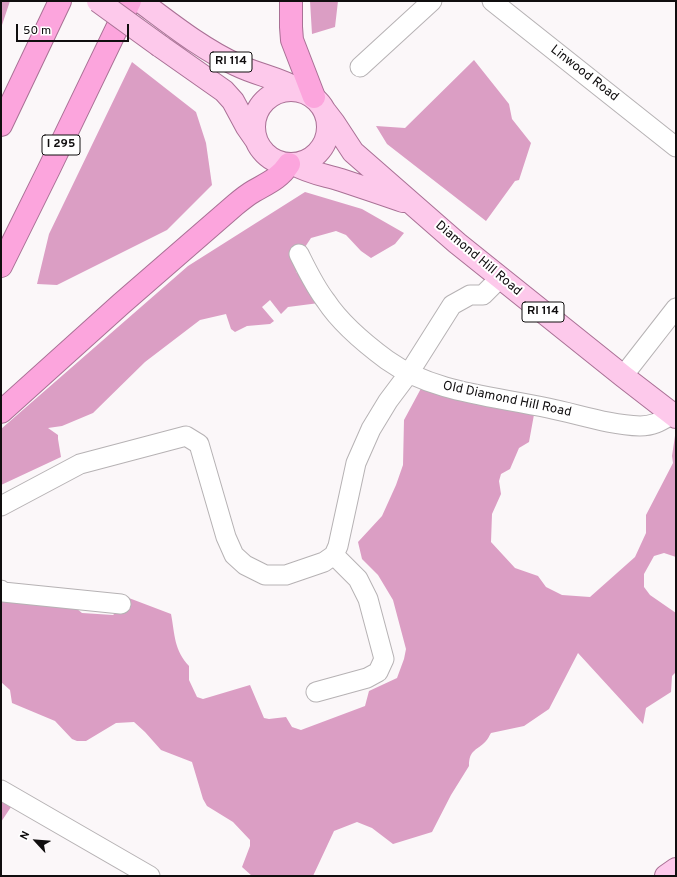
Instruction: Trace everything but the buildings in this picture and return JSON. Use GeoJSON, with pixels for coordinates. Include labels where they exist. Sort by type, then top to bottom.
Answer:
{"type":"FeatureCollection","features":[{"type":"Feature","properties":{"kind":"highway"},"geometry":{"type":"LineString","coordinates":[[1,124],[60,1]]}},
{"type":"Feature","properties":{"kind":"highway","name":"I 295"},"geometry":{"type":"LineString","coordinates":[[1,266],[80,107],[130,1]]}},
{"type":"Feature","properties":{"kind":"highway"},"geometry":{"type":"LineString","coordinates":[[291,1],[292,40],[312,99]]}},
{"type":"Feature","properties":{"kind":"highway"},"geometry":{"type":"LineString","coordinates":[[1,412],[235,205],[252,192],[274,180],[291,164]]}},
{"type":"Feature","properties":{"kind":"main road","name":"RI 114"},"geometry":{"type":"LineString","coordinates":[[98,1],[224,91],[233,101],[247,127],[257,141]]}},
{"type":"Feature","properties":{"kind":"main road","name":"Diamond Hill Road"},"geometry":{"type":"LineString","coordinates":[[140,1],[200,44],[224,59],[249,70],[284,81],[312,99],[334,122],[353,152],[412,204],[500,278],[675,416]]}},
{"type":"Feature","properties":{"kind":"main road"},"geometry":{"type":"LineString","coordinates":[[290,89],[312,99],[327,119],[328,129],[322,147],[315,155],[307,160],[291,164],[279,162],[271,158],[264,152],[257,141],[254,132],[254,123],[262,103],[269,97],[281,91],[290,89]]}},
{"type":"Feature","properties":{"kind":"main road","name":"Diamond Hill Road"},"geometry":{"type":"LineString","coordinates":[[291,164],[412,204]]}},
{"type":"Feature","properties":{"kind":"main road"},"geometry":{"type":"LineString","coordinates":[[666,876],[676,869]]}},
{"type":"Feature","properties":{"kind":"street"},"geometry":{"type":"LineString","coordinates":[[360,67],[432,1]]}},
{"type":"Feature","properties":{"kind":"street","name":"Linwood Road"},"geometry":{"type":"LineString","coordinates":[[492,1],[676,147]]}},
{"type":"Feature","properties":{"kind":"street","name":"Old Diamond Hill Road"},"geometry":{"type":"LineString","coordinates":[[299,254],[326,302],[347,327],[387,360],[409,373],[441,387],[545,407],[615,423],[640,426],[655,425],[675,416]]}},
{"type":"Feature","properties":{"kind":"street"},"geometry":{"type":"LineString","coordinates":[[1,506],[80,464],[186,436],[199,444],[226,538],[234,555],[245,565],[265,575],[286,575],[324,562],[334,555],[338,546],[356,463],[371,429],[388,401],[409,373],[452,305],[470,295],[483,295],[500,278]]}},
{"type":"Feature","properties":{"kind":"street"},"geometry":{"type":"LineString","coordinates":[[623,376],[676,308]]}},
{"type":"Feature","properties":{"kind":"street"},"geometry":{"type":"LineString","coordinates":[[316,692],[367,678],[378,672],[384,659],[368,599],[358,579],[334,555]]}},
{"type":"Feature","properties":{"kind":"street"},"geometry":{"type":"LineString","coordinates":[[1,590],[3,592],[121,604]]}},
{"type":"Feature","properties":{"kind":"street"},"geometry":{"type":"LineString","coordinates":[[1,790],[150,876]]}},
{"type":"Feature","properties":{"kind":"shaded area"},"geometry":{"type":"Polygon","coordinates":[[[1,1],[10,1],[1,28],[1,1]]]}},
{"type":"Feature","properties":{"kind":"shaded area"},"geometry":{"type":"Polygon","coordinates":[[[310,1],[338,1],[335,27],[312,34],[310,1]]]}},
{"type":"Feature","properties":{"kind":"shaded area"},"geometry":{"type":"Polygon","coordinates":[[[474,60],[509,104],[512,119],[531,143],[519,180],[515,181],[486,221],[387,144],[376,126],[405,128],[474,60]]]}},
{"type":"Feature","properties":{"kind":"shaded area"},"geometry":{"type":"Polygon","coordinates":[[[132,62],[196,112],[206,143],[212,185],[167,230],[57,285],[37,284],[49,234],[132,62]]]}},
{"type":"Feature","properties":{"kind":"shaded area"},"geometry":{"type":"Polygon","coordinates":[[[305,192],[362,209],[404,233],[395,244],[371,258],[361,251],[346,235],[336,231],[311,238],[301,253],[296,272],[312,281],[319,303],[288,307],[281,314],[270,300],[262,307],[274,321],[270,324],[247,326],[235,332],[231,329],[226,314],[200,320],[145,362],[93,413],[62,426],[48,428],[58,435],[61,457],[1,485],[1,429],[188,266],[305,192]]]}},
{"type":"Feature","properties":{"kind":"shaded area"},"geometry":{"type":"Polygon","coordinates":[[[425,381],[535,409],[529,442],[519,448],[510,469],[501,474],[499,481],[501,494],[492,514],[491,542],[515,568],[538,576],[546,587],[562,595],[590,597],[635,557],[646,533],[646,515],[673,463],[672,456],[676,429],[676,557],[664,553],[654,556],[644,574],[644,587],[650,595],[676,613],[676,672],[672,676],[671,692],[646,708],[643,724],[578,653],[549,709],[524,726],[491,733],[486,741],[472,753],[469,760],[469,766],[451,795],[432,832],[393,844],[372,828],[357,822],[334,831],[313,876],[252,876],[242,867],[250,846],[250,840],[233,822],[207,806],[203,799],[192,762],[161,750],[134,722],[116,723],[86,741],[77,741],[72,739],[55,721],[12,703],[10,690],[1,682],[1,584],[65,599],[82,613],[113,615],[123,606],[121,595],[171,614],[174,635],[178,648],[180,654],[189,666],[189,680],[197,697],[203,699],[250,685],[264,718],[269,719],[286,717],[292,727],[301,730],[365,706],[369,691],[397,678],[406,649],[393,600],[378,575],[362,559],[358,542],[382,516],[396,485],[403,465],[404,420],[425,381]]]}},
{"type":"Feature","properties":{"kind":"shaded area"},"geometry":{"type":"Polygon","coordinates":[[[1,793],[13,804],[1,822],[1,793]]]}}]}
